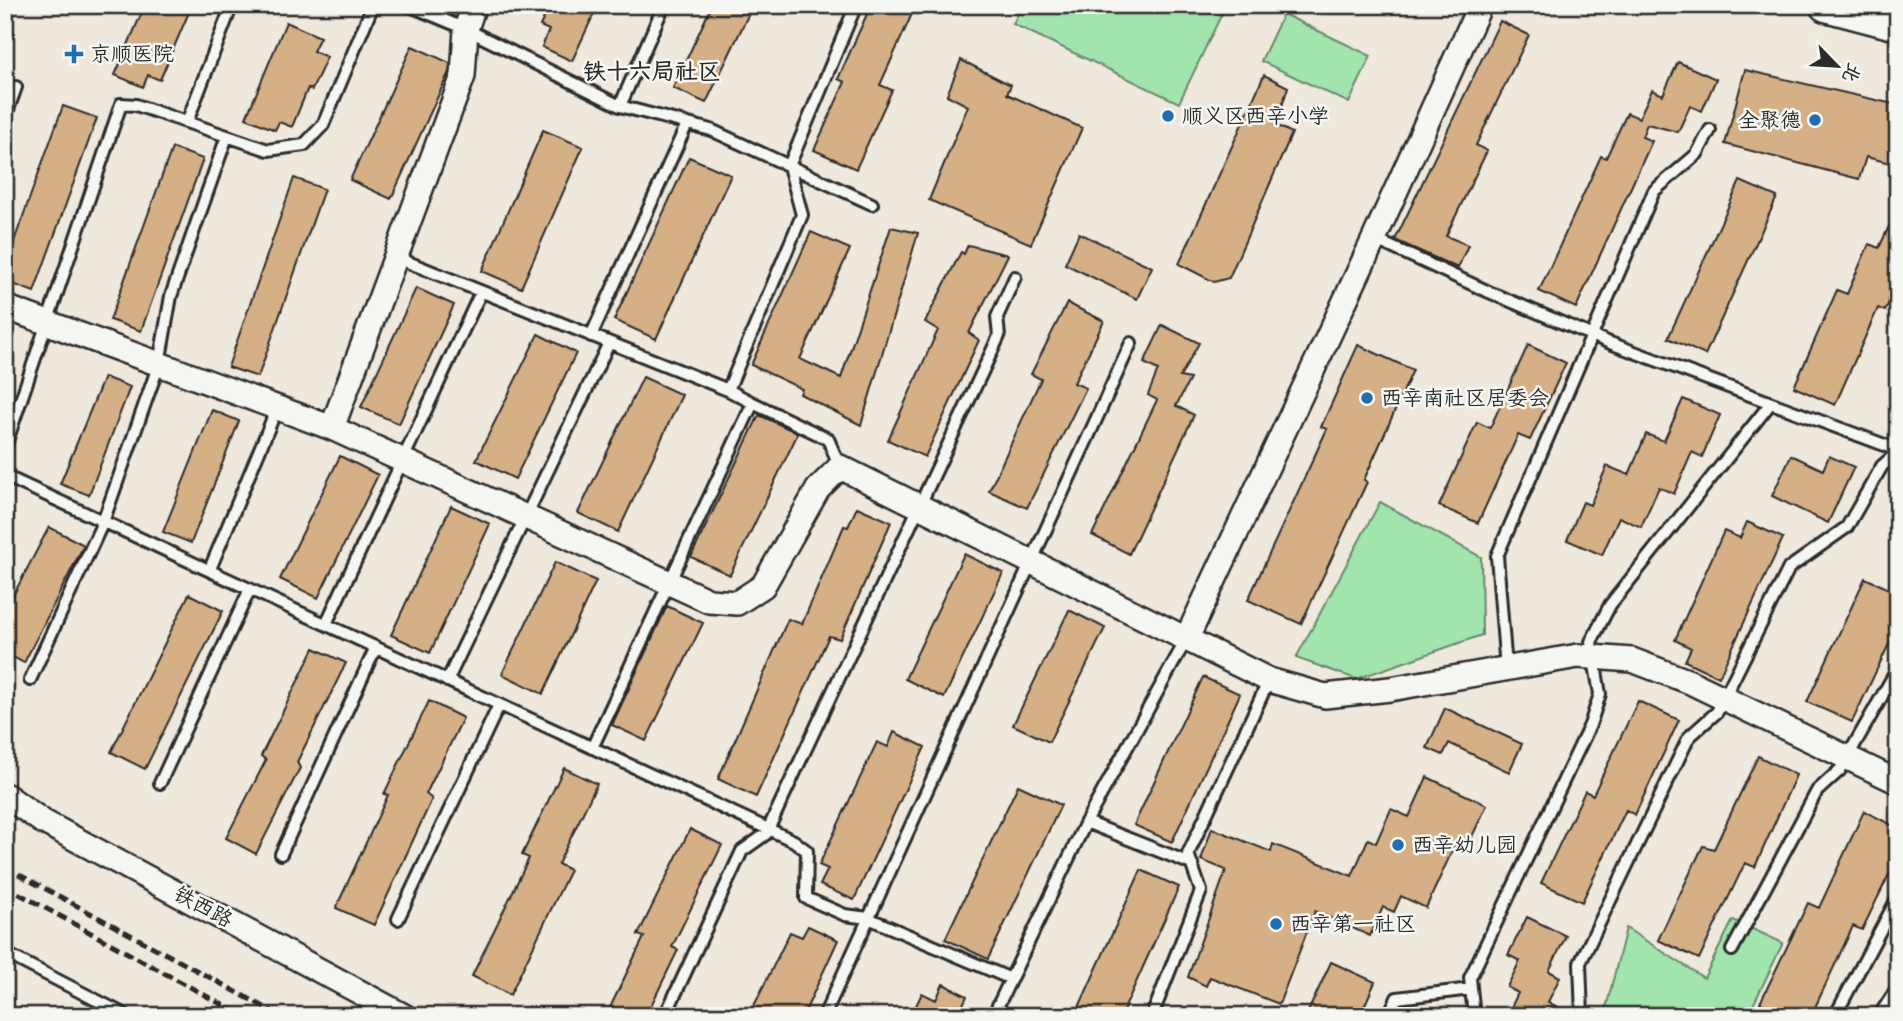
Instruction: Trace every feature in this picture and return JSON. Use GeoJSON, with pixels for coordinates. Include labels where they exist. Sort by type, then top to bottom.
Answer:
{"type":"FeatureCollection","features":[{"type":"Feature","properties":{"kind":"main road"},"geometry":{"type":"LineString","coordinates":[[1826,5],[1898,24]]}},
{"type":"Feature","properties":{"kind":"street"},"geometry":{"type":"LineString","coordinates":[[332,428],[463,76],[466,29],[474,5]]}},
{"type":"Feature","properties":{"kind":"street"},"geometry":{"type":"LineString","coordinates":[[1186,640],[1374,239],[1480,5]]}},
{"type":"Feature","properties":{"kind":"street"},"geometry":{"type":"LineString","coordinates":[[5,307],[332,428],[709,601],[737,603],[764,586],[818,489],[840,467],[1269,680],[1325,696],[1390,689],[1578,656],[1632,660],[1690,682],[1898,782]]}},
{"type":"Feature","properties":{"kind":"street","name":"铁西路"},"geometry":{"type":"LineString","coordinates":[[5,795],[42,821],[404,1016]]}},
{"type":"Feature","properties":{"kind":"lane"},"geometry":{"type":"LineString","coordinates":[[187,122],[232,5]]}},
{"type":"Feature","properties":{"kind":"lane"},"geometry":{"type":"LineString","coordinates":[[5,447],[49,324],[121,104],[136,104],[268,150],[304,145],[323,125],[373,5]]}},
{"type":"Feature","properties":{"kind":"lane"},"geometry":{"type":"LineString","coordinates":[[408,5],[466,29],[620,106],[711,130],[872,204]]}},
{"type":"Feature","properties":{"kind":"lane"},"geometry":{"type":"LineString","coordinates":[[620,106],[664,5]]}},
{"type":"Feature","properties":{"kind":"lane"},"geometry":{"type":"LineString","coordinates":[[727,390],[802,215],[789,166],[856,5]]}},
{"type":"Feature","properties":{"kind":"lane"},"geometry":{"type":"LineString","coordinates":[[5,118],[16,87]]}},
{"type":"Feature","properties":{"kind":"lane"},"geometry":{"type":"LineString","coordinates":[[591,336],[687,124]]}},
{"type":"Feature","properties":{"kind":"lane"},"geometry":{"type":"LineString","coordinates":[[1506,669],[1497,556],[1654,191],[1697,154],[1710,130]]}},
{"type":"Feature","properties":{"kind":"lane"},"geometry":{"type":"LineString","coordinates":[[30,680],[103,522],[159,364],[171,296],[227,136]]}},
{"type":"Feature","properties":{"kind":"lane"},"geometry":{"type":"LineString","coordinates":[[1374,239],[1592,336],[1898,451],[1882,466],[1847,527],[1789,568],[1717,712],[1689,737],[1580,963],[1582,1016]]}},
{"type":"Feature","properties":{"kind":"lane"},"geometry":{"type":"LineString","coordinates":[[395,257],[727,390],[828,439],[840,467]]}},
{"type":"Feature","properties":{"kind":"lane"},"geometry":{"type":"LineString","coordinates":[[665,1016],[742,851],[766,834],[999,336],[997,317],[1015,276]]}},
{"type":"Feature","properties":{"kind":"lane"},"geometry":{"type":"LineString","coordinates":[[326,624],[481,292]]}},
{"type":"Feature","properties":{"kind":"lane"},"geometry":{"type":"LineString","coordinates":[[447,681],[609,343]]}},
{"type":"Feature","properties":{"kind":"lane"},"geometry":{"type":"LineString","coordinates":[[824,1016],[1131,343]]}},
{"type":"Feature","properties":{"kind":"lane"},"geometry":{"type":"LineString","coordinates":[[592,748],[753,403]]}},
{"type":"Feature","properties":{"kind":"lane"},"geometry":{"type":"LineString","coordinates":[[1475,1016],[1470,978],[1590,725],[1600,694],[1591,642],[1610,605],[1770,404]]}},
{"type":"Feature","properties":{"kind":"lane"},"geometry":{"type":"LineString","coordinates":[[210,569],[277,408]]}},
{"type":"Feature","properties":{"kind":"lane"},"geometry":{"type":"LineString","coordinates":[[5,476],[794,841],[807,851],[806,898],[845,915],[869,918],[1011,979]]}},
{"type":"Feature","properties":{"kind":"lane"},"geometry":{"type":"LineString","coordinates":[[160,783],[250,589]]}},
{"type":"Feature","properties":{"kind":"lane"},"geometry":{"type":"LineString","coordinates":[[993,1016],[1086,822],[1186,640]]}},
{"type":"Feature","properties":{"kind":"lane"},"geometry":{"type":"LineString","coordinates":[[281,854],[376,647]]}},
{"type":"Feature","properties":{"kind":"lane"},"geometry":{"type":"LineString","coordinates":[[1732,950],[1817,792],[1840,770],[1898,668]]}},
{"type":"Feature","properties":{"kind":"lane"},"geometry":{"type":"LineString","coordinates":[[1152,1016],[1201,891],[1188,854],[1269,680]]}},
{"type":"Feature","properties":{"kind":"lane"},"geometry":{"type":"LineString","coordinates":[[398,919],[499,705]]}},
{"type":"Feature","properties":{"kind":"lane"},"geometry":{"type":"LineString","coordinates":[[1086,822],[1192,864]]}},
{"type":"Feature","properties":{"kind":"lane"},"geometry":{"type":"LineString","coordinates":[[1835,1016],[1898,897]]}},
{"type":"Feature","properties":{"kind":"lane"},"geometry":{"type":"LineString","coordinates":[[5,953],[127,1016]]}},
{"type":"Feature","properties":{"kind":"lane"},"geometry":{"type":"LineString","coordinates":[[1879,1016],[1898,987]]}},
{"type":"Feature","properties":{"kind":"lane"},"geometry":{"type":"LineString","coordinates":[[1388,1016],[1397,998],[1471,989]]}},
{"type":"Feature","properties":{"kind":"green space"},"geometry":{"type":"Polygon","coordinates":[[[1022,5],[1226,5],[1179,103],[1013,24],[1022,5]]]}},
{"type":"Feature","properties":{"kind":"green space"},"geometry":{"type":"Polygon","coordinates":[[[1283,14],[1371,56],[1349,103],[1261,61],[1283,14]]]}},
{"type":"Feature","properties":{"kind":"green space"},"geometry":{"type":"Polygon","coordinates":[[[1380,502],[1481,557],[1482,635],[1356,679],[1296,658],[1380,502]]]}},
{"type":"Feature","properties":{"kind":"green space"},"geometry":{"type":"Polygon","coordinates":[[[1733,920],[1783,943],[1748,1016],[1604,1016],[1626,928],[1704,978],[1733,920]]]}},
{"type":"Feature","properties":{"kind":"building"},"geometry":{"type":"Polygon","coordinates":[[[145,5],[192,5],[160,80],[148,75],[143,87],[115,75],[145,5]]]}},
{"type":"Feature","properties":{"kind":"building"},"geometry":{"type":"Polygon","coordinates":[[[550,5],[598,5],[572,61],[542,47],[549,30],[540,26],[550,5]]]}},
{"type":"Feature","properties":{"kind":"building"},"geometry":{"type":"Polygon","coordinates":[[[712,5],[753,5],[706,103],[673,88],[712,5]]]}},
{"type":"Feature","properties":{"kind":"building"},"geometry":{"type":"Polygon","coordinates":[[[871,5],[916,5],[880,85],[892,90],[856,169],[814,150],[845,82],[838,79],[871,5]]]}},
{"type":"Feature","properties":{"kind":"building"},"geometry":{"type":"Polygon","coordinates":[[[1500,21],[1529,35],[1476,145],[1487,151],[1446,236],[1468,245],[1458,268],[1395,240],[1500,21]]]}},
{"type":"Feature","properties":{"kind":"building"},"geometry":{"type":"Polygon","coordinates":[[[286,22],[320,37],[313,51],[327,57],[312,90],[308,88],[292,127],[279,122],[275,130],[246,118],[286,22]]]}},
{"type":"Feature","properties":{"kind":"building"},"geometry":{"type":"Polygon","coordinates":[[[412,46],[450,63],[449,72],[391,199],[350,180],[412,46]]]}},
{"type":"Feature","properties":{"kind":"building"},"geometry":{"type":"Polygon","coordinates":[[[961,60],[1011,85],[1007,94],[1082,128],[1031,244],[929,200],[968,106],[947,95],[961,60]]]}},
{"type":"Feature","properties":{"kind":"building"},"geometry":{"type":"Polygon","coordinates":[[[1678,62],[1716,79],[1702,111],[1690,106],[1678,132],[1647,124],[1642,137],[1652,141],[1576,308],[1539,291],[1601,156],[1606,158],[1627,113],[1639,118],[1652,90],[1663,95],[1678,62]]]}},
{"type":"Feature","properties":{"kind":"building"},"geometry":{"type":"Polygon","coordinates":[[[1745,70],[1898,105],[1898,165],[1866,157],[1859,179],[1725,144],[1745,70]]]}},
{"type":"Feature","properties":{"kind":"building"},"geometry":{"type":"Polygon","coordinates":[[[1264,75],[1288,87],[1276,125],[1292,133],[1229,278],[1214,282],[1179,264],[1264,75]]]}},
{"type":"Feature","properties":{"kind":"building"},"geometry":{"type":"Polygon","coordinates":[[[63,106],[97,118],[34,292],[5,281],[5,266],[63,106]]]}},
{"type":"Feature","properties":{"kind":"building"},"geometry":{"type":"Polygon","coordinates":[[[543,130],[583,147],[521,288],[482,271],[543,130]]]}},
{"type":"Feature","properties":{"kind":"building"},"geometry":{"type":"Polygon","coordinates":[[[172,148],[203,159],[141,331],[110,320],[172,148]]]}},
{"type":"Feature","properties":{"kind":"building"},"geometry":{"type":"Polygon","coordinates":[[[689,157],[731,175],[656,339],[614,320],[689,157]]]}},
{"type":"Feature","properties":{"kind":"building"},"geometry":{"type":"Polygon","coordinates":[[[294,178],[324,189],[258,377],[228,367],[294,178]]]}},
{"type":"Feature","properties":{"kind":"building"},"geometry":{"type":"Polygon","coordinates":[[[1740,181],[1777,197],[1705,355],[1668,338],[1740,181]]]}},
{"type":"Feature","properties":{"kind":"building"},"geometry":{"type":"Polygon","coordinates":[[[1898,207],[1898,283],[1885,311],[1878,308],[1835,405],[1794,387],[1837,290],[1847,294],[1869,244],[1879,248],[1898,207]]]}},
{"type":"Feature","properties":{"kind":"building"},"geometry":{"type":"Polygon","coordinates":[[[891,227],[918,233],[861,425],[800,394],[802,389],[751,365],[811,232],[850,249],[800,359],[841,378],[891,227]]]}},
{"type":"Feature","properties":{"kind":"building"},"geometry":{"type":"Polygon","coordinates":[[[1079,233],[1152,267],[1137,299],[1065,264],[1079,233]]]}},
{"type":"Feature","properties":{"kind":"building"},"geometry":{"type":"Polygon","coordinates":[[[968,245],[1008,255],[969,333],[979,340],[925,457],[888,440],[938,330],[925,322],[961,252],[964,254],[968,245]]]}},
{"type":"Feature","properties":{"kind":"building"},"geometry":{"type":"Polygon","coordinates":[[[416,288],[454,305],[399,424],[361,407],[416,288]]]}},
{"type":"Feature","properties":{"kind":"building"},"geometry":{"type":"Polygon","coordinates":[[[1067,303],[1104,321],[1074,383],[1086,388],[1027,508],[989,491],[1041,379],[1031,374],[1067,303]]]}},
{"type":"Feature","properties":{"kind":"building"},"geometry":{"type":"Polygon","coordinates":[[[1162,325],[1199,343],[1180,377],[1190,379],[1176,406],[1194,415],[1129,554],[1092,535],[1157,400],[1148,395],[1158,370],[1144,363],[1162,325]]]}},
{"type":"Feature","properties":{"kind":"building"},"geometry":{"type":"Polygon","coordinates":[[[538,334],[576,353],[515,479],[476,460],[538,334]]]}},
{"type":"Feature","properties":{"kind":"building"},"geometry":{"type":"Polygon","coordinates":[[[1358,345],[1413,370],[1364,480],[1367,482],[1301,624],[1248,600],[1327,429],[1321,427],[1358,345]]]}},
{"type":"Feature","properties":{"kind":"building"},"geometry":{"type":"Polygon","coordinates":[[[1528,345],[1566,363],[1530,440],[1518,435],[1478,523],[1439,506],[1477,422],[1490,428],[1528,345]]]}},
{"type":"Feature","properties":{"kind":"building"},"geometry":{"type":"Polygon","coordinates":[[[104,377],[130,387],[89,495],[60,484],[104,377]]]}},
{"type":"Feature","properties":{"kind":"building"},"geometry":{"type":"Polygon","coordinates":[[[643,377],[682,395],[618,532],[578,513],[643,377]]]}},
{"type":"Feature","properties":{"kind":"building"},"geometry":{"type":"Polygon","coordinates":[[[1683,399],[1720,415],[1702,457],[1692,452],[1674,494],[1659,487],[1641,527],[1619,517],[1602,555],[1567,540],[1583,502],[1590,505],[1607,466],[1629,475],[1646,434],[1664,441],[1683,399]]]}},
{"type":"Feature","properties":{"kind":"building"},"geometry":{"type":"Polygon","coordinates":[[[212,410],[239,421],[191,543],[163,532],[212,410]]]}},
{"type":"Feature","properties":{"kind":"building"},"geometry":{"type":"Polygon","coordinates":[[[759,415],[798,433],[730,575],[691,557],[759,415]]]}},
{"type":"Feature","properties":{"kind":"building"},"geometry":{"type":"Polygon","coordinates":[[[1791,455],[1823,470],[1829,456],[1854,467],[1828,523],[1772,496],[1791,455]]]}},
{"type":"Feature","properties":{"kind":"building"},"geometry":{"type":"Polygon","coordinates":[[[340,456],[378,475],[318,598],[280,579],[340,456]]]}},
{"type":"Feature","properties":{"kind":"building"},"geometry":{"type":"Polygon","coordinates":[[[451,506],[490,524],[430,653],[391,635],[451,506]]]}},
{"type":"Feature","properties":{"kind":"building"},"geometry":{"type":"Polygon","coordinates":[[[857,507],[891,522],[840,639],[829,636],[756,797],[718,779],[788,619],[802,624],[844,526],[848,527],[857,507]]]}},
{"type":"Feature","properties":{"kind":"building"},"geometry":{"type":"Polygon","coordinates":[[[1747,522],[1783,538],[1719,677],[1685,661],[1691,648],[1675,640],[1724,531],[1740,538],[1747,522]]]}},
{"type":"Feature","properties":{"kind":"building"},"geometry":{"type":"Polygon","coordinates":[[[49,527],[84,545],[24,663],[5,653],[5,611],[49,527]]]}},
{"type":"Feature","properties":{"kind":"building"},"geometry":{"type":"Polygon","coordinates":[[[964,554],[1003,573],[944,698],[905,679],[964,554]]]}},
{"type":"Feature","properties":{"kind":"building"},"geometry":{"type":"Polygon","coordinates":[[[555,562],[596,581],[543,694],[502,674],[555,562]]]}},
{"type":"Feature","properties":{"kind":"building"},"geometry":{"type":"Polygon","coordinates":[[[1865,578],[1898,593],[1898,625],[1852,722],[1807,702],[1865,578]]]}},
{"type":"Feature","properties":{"kind":"building"},"geometry":{"type":"Polygon","coordinates":[[[189,594],[223,611],[145,769],[111,752],[189,594]]]}},
{"type":"Feature","properties":{"kind":"building"},"geometry":{"type":"Polygon","coordinates":[[[667,606],[703,623],[646,741],[612,725],[667,606]]]}},
{"type":"Feature","properties":{"kind":"building"},"geometry":{"type":"Polygon","coordinates":[[[1069,610],[1105,628],[1049,742],[1013,725],[1069,610]]]}},
{"type":"Feature","properties":{"kind":"building"},"geometry":{"type":"Polygon","coordinates":[[[314,648],[346,663],[297,762],[300,768],[256,854],[226,838],[266,760],[261,756],[314,648]]]}},
{"type":"Feature","properties":{"kind":"building"},"geometry":{"type":"Polygon","coordinates":[[[1203,677],[1240,694],[1172,842],[1134,825],[1203,677]]]}},
{"type":"Feature","properties":{"kind":"building"},"geometry":{"type":"Polygon","coordinates":[[[429,701],[463,718],[426,794],[432,799],[374,925],[336,908],[388,795],[384,794],[429,701]]]}},
{"type":"Feature","properties":{"kind":"building"},"geometry":{"type":"Polygon","coordinates":[[[1638,701],[1679,720],[1635,815],[1626,810],[1582,902],[1541,883],[1585,791],[1593,795],[1638,701]]]}},
{"type":"Feature","properties":{"kind":"building"},"geometry":{"type":"Polygon","coordinates":[[[1445,708],[1522,744],[1509,772],[1449,743],[1443,755],[1427,748],[1445,708]]]}},
{"type":"Feature","properties":{"kind":"building"},"geometry":{"type":"Polygon","coordinates":[[[894,732],[925,747],[854,900],[820,885],[828,869],[819,865],[877,742],[888,747],[894,732]]]}},
{"type":"Feature","properties":{"kind":"building"},"geometry":{"type":"Polygon","coordinates":[[[1758,756],[1796,775],[1755,867],[1745,863],[1699,959],[1658,940],[1703,846],[1714,849],[1758,756]]]}},
{"type":"Feature","properties":{"kind":"building"},"geometry":{"type":"Polygon","coordinates":[[[564,768],[597,784],[558,864],[570,870],[510,995],[472,976],[529,858],[522,855],[564,768]]]}},
{"type":"Feature","properties":{"kind":"building"},"geometry":{"type":"Polygon","coordinates":[[[1427,777],[1487,805],[1468,845],[1457,840],[1426,908],[1401,896],[1394,912],[1383,907],[1370,936],[1315,911],[1279,1004],[1210,977],[1206,986],[1188,977],[1226,870],[1201,860],[1212,828],[1271,852],[1273,844],[1352,876],[1368,839],[1376,843],[1391,809],[1409,817],[1427,777]]]}},
{"type":"Feature","properties":{"kind":"building"},"geometry":{"type":"Polygon","coordinates":[[[1018,785],[1061,805],[988,959],[945,939],[1018,785]]]}},
{"type":"Feature","properties":{"kind":"building"},"geometry":{"type":"Polygon","coordinates":[[[1864,811],[1898,828],[1898,856],[1862,930],[1853,926],[1811,1016],[1787,1016],[1760,1003],[1808,903],[1819,908],[1864,811]]]}},
{"type":"Feature","properties":{"kind":"building"},"geometry":{"type":"Polygon","coordinates":[[[690,829],[722,845],[672,947],[678,950],[646,1016],[606,1016],[644,937],[638,935],[690,829]]]}},
{"type":"Feature","properties":{"kind":"building"},"geometry":{"type":"Polygon","coordinates":[[[1141,870],[1179,887],[1121,1016],[1075,1016],[1141,870]]]}},
{"type":"Feature","properties":{"kind":"building"},"geometry":{"type":"Polygon","coordinates":[[[1527,917],[1566,936],[1549,971],[1560,977],[1548,1002],[1574,1016],[1507,1016],[1518,993],[1507,987],[1520,961],[1508,955],[1527,917]]]}},
{"type":"Feature","properties":{"kind":"building"},"geometry":{"type":"Polygon","coordinates":[[[808,926],[838,940],[803,1016],[749,1016],[790,932],[802,937],[808,926]]]}},
{"type":"Feature","properties":{"kind":"building"},"geometry":{"type":"Polygon","coordinates":[[[1331,962],[1375,982],[1360,1016],[1306,1016],[1331,962]]]}},
{"type":"Feature","properties":{"kind":"building"},"geometry":{"type":"Polygon","coordinates":[[[943,984],[967,996],[960,1011],[971,1016],[927,1016],[914,1010],[922,993],[936,1000],[943,984]]]}},
{"type":"Feature","properties":{"kind":"railway"},"geometry":{"type":"LineString","coordinates":[[5,867],[281,1016]]}},
{"type":"Feature","properties":{"kind":"railway"},"geometry":{"type":"LineString","coordinates":[[5,886],[243,1016]]}},
{"type":"Feature","properties":{"kind":"place","name":"京顺医院"},"geometry":{"type":"Point","coordinates":[74,54]}},
{"type":"Feature","properties":{"kind":"place","name":"顺义区西辛小学"},"geometry":{"type":"Point","coordinates":[1168,116]}},
{"type":"Feature","properties":{"kind":"place","name":"全聚德"},"geometry":{"type":"Point","coordinates":[1815,120]}},
{"type":"Feature","properties":{"kind":"place","name":"西辛南社区居委会"},"geometry":{"type":"Point","coordinates":[1367,398]}},
{"type":"Feature","properties":{"kind":"place","name":"西辛幼儿园"},"geometry":{"type":"Point","coordinates":[1398,845]}},
{"type":"Feature","properties":{"kind":"place","name":"西辛第一社区"},"geometry":{"type":"Point","coordinates":[1276,924]}},
{"type":"Feature","properties":{"kind":"district","name":"铁十六局社区"},"geometry":{"type":"Point","coordinates":[652,72]}}]}
